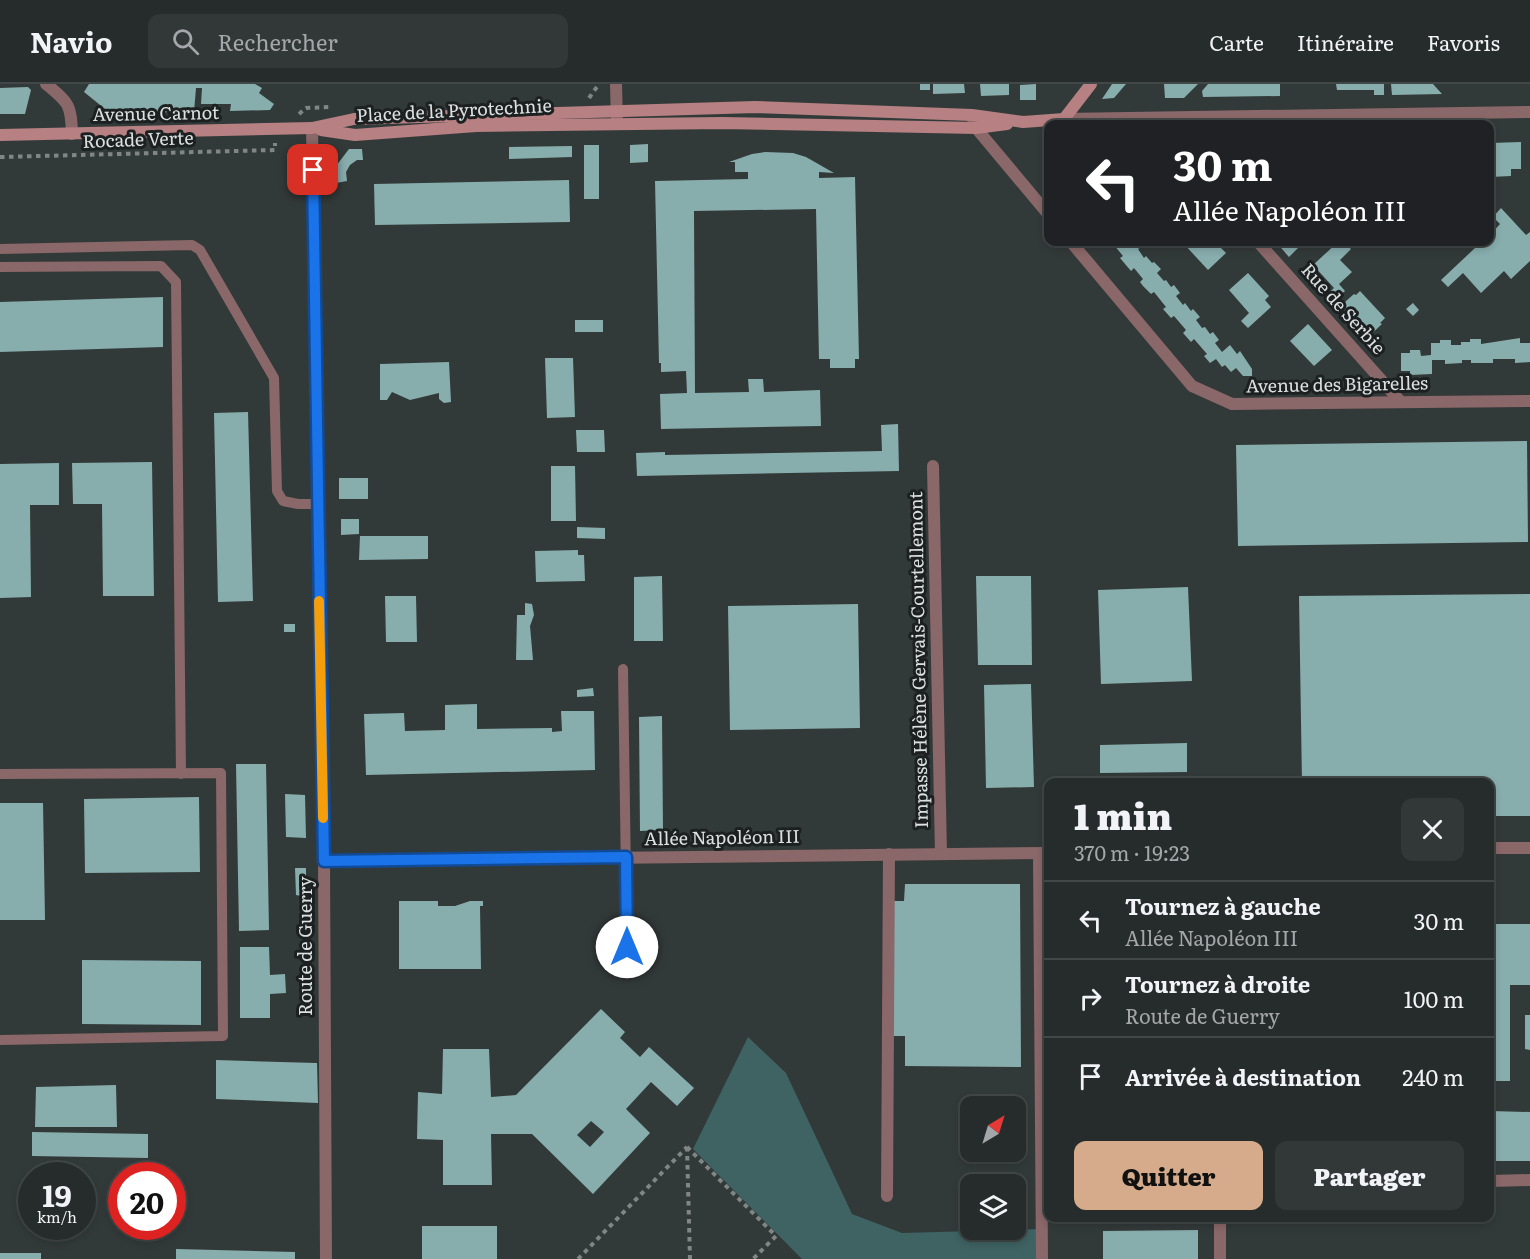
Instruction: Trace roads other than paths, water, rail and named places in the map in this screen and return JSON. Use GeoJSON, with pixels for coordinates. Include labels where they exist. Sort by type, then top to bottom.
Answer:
{"type":"FeatureCollection","features":[{"type":"Feature","properties":{"kind":"main road"},"geometry":{"type":"LineString","coordinates":[[1050,120],[1064,119],[1091,84]]}},
{"type":"Feature","properties":{"kind":"main road","name":"Place de la Pyrotechnie"},"geometry":{"type":"LineString","coordinates":[[617,118],[754,107],[972,115],[1023,122]]}},
{"type":"Feature","properties":{"kind":"main road","name":"Place de la Pyrotechnie"},"geometry":{"type":"LineString","coordinates":[[312,128],[354,119],[617,118],[722,123],[976,128],[1023,122]]}},
{"type":"Feature","properties":{"kind":"main road"},"geometry":{"type":"LineString","coordinates":[[1023,122],[1044,120]]}},
{"type":"Feature","properties":{"kind":"main road","name":"Avenue Carnot"},"geometry":{"type":"LineString","coordinates":[[0,135],[312,128]]}},
{"type":"Feature","properties":{"kind":"street"},"geometry":{"type":"LineString","coordinates":[[46,84],[64,98],[71,110],[72,134]]}},
{"type":"Feature","properties":{"kind":"street"},"geometry":{"type":"LineString","coordinates":[[616,84],[617,118]]}},
{"type":"Feature","properties":{"kind":"street"},"geometry":{"type":"LineString","coordinates":[[1193,120],[1530,112]]}},
{"type":"Feature","properties":{"kind":"street"},"geometry":{"type":"LineString","coordinates":[[972,115],[976,128],[1044,209]]}},
{"type":"Feature","properties":{"kind":"street"},"geometry":{"type":"LineString","coordinates":[[1064,119],[1108,120]]}},
{"type":"Feature","properties":{"kind":"street","name":"Route de Guerry"},"geometry":{"type":"LineString","coordinates":[[312,128],[324,861],[326,1259]]}},
{"type":"Feature","properties":{"kind":"street","name":"Avenue des Bigarelles"},"geometry":{"type":"LineString","coordinates":[[1074,246],[1192,386],[1232,404],[1530,401]]}},
{"type":"Feature","properties":{"kind":"street","name":"Rue de Serbie"},"geometry":{"type":"LineString","coordinates":[[1262,246],[1400,401]]}},
{"type":"Feature","properties":{"kind":"street","name":"Impasse Hélène Gervais-Courtellemont"},"geometry":{"type":"LineString","coordinates":[[933,466],[941,854]]}},
{"type":"Feature","properties":{"kind":"street"},"geometry":{"type":"LineString","coordinates":[[1494,848],[1530,848]]}},
{"type":"Feature","properties":{"kind":"street"},"geometry":{"type":"LineString","coordinates":[[1042,1259],[1044,853]]}},
{"type":"Feature","properties":{"kind":"street","name":"Allée Napoléon III"},"geometry":{"type":"LineString","coordinates":[[324,861],[1044,853]]}},
{"type":"Feature","properties":{"kind":"street"},"geometry":{"type":"LineString","coordinates":[[887,1196],[889,854]]}},
{"type":"Feature","properties":{"kind":"street"},"geometry":{"type":"LineString","coordinates":[[1494,1181],[1530,1180]]}},
{"type":"Feature","properties":{"kind":"street"},"geometry":{"type":"LineString","coordinates":[[1220,1222],[1220,1259]]}},
{"type":"Feature","properties":{"kind":"lane"},"geometry":{"type":"LineString","coordinates":[[0,249],[192,245],[200,250],[274,378],[277,491],[283,501],[317,504]]}},
{"type":"Feature","properties":{"kind":"lane"},"geometry":{"type":"LineString","coordinates":[[0,267],[161,266],[176,282],[181,774]]}},
{"type":"Feature","properties":{"kind":"lane"},"geometry":{"type":"LineString","coordinates":[[622,669],[627,947]]}},
{"type":"Feature","properties":{"kind":"lane"},"geometry":{"type":"LineString","coordinates":[[0,774],[221,773],[223,1036],[0,1040]]}}]}
